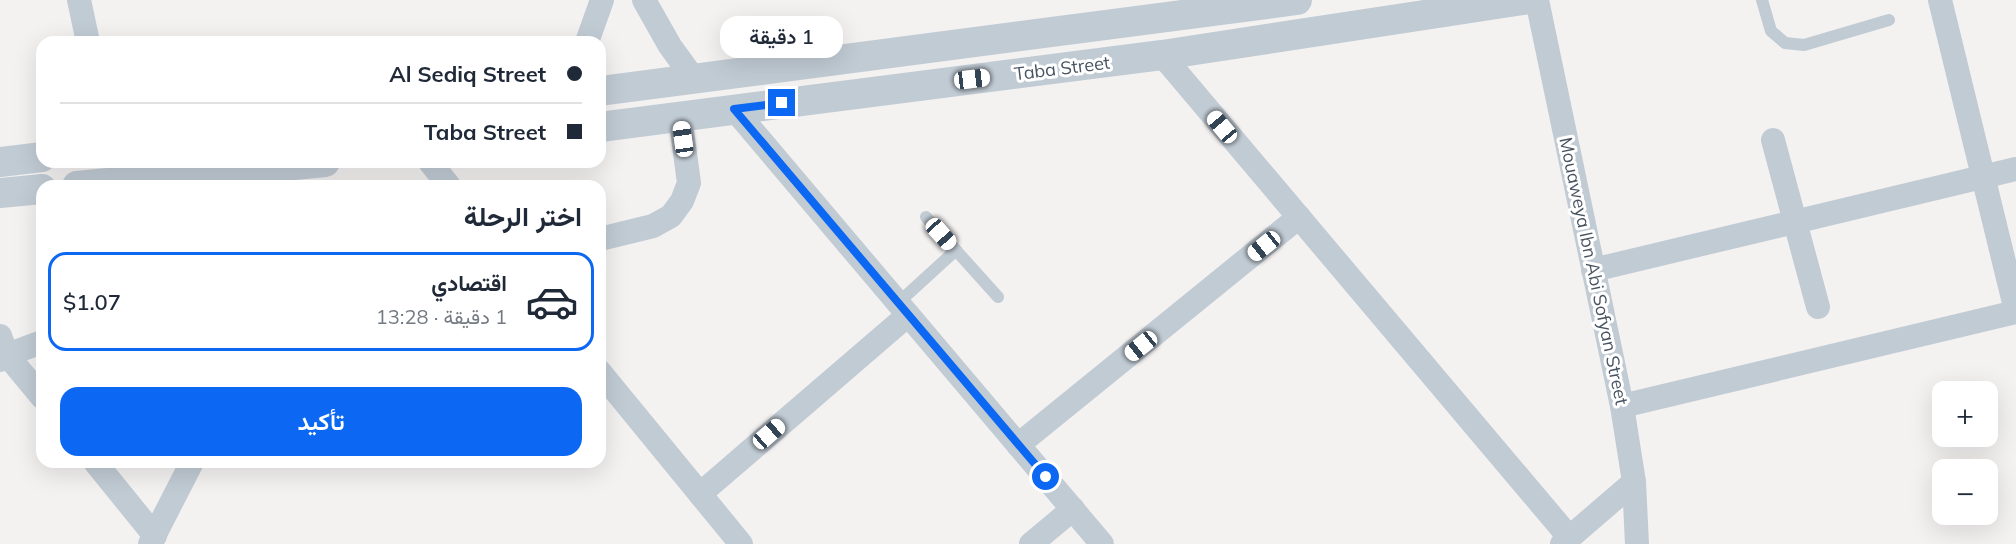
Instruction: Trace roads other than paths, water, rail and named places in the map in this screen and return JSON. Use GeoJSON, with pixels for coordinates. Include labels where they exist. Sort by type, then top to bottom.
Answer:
{"type":"FeatureCollection","features":[{"type":"Feature","properties":{"kind":"street"},"geometry":{"type":"LineString","coordinates":[[79,0],[87,36]]}},
{"type":"Feature","properties":{"kind":"street"},"geometry":{"type":"LineString","coordinates":[[589,36],[602,0]]}},
{"type":"Feature","properties":{"kind":"street"},"geometry":{"type":"LineString","coordinates":[[644,0],[670,46],[694,79]]}},
{"type":"Feature","properties":{"kind":"street","name":"Taba Street"},"geometry":{"type":"LineString","coordinates":[[606,90],[1297,0]]}},
{"type":"Feature","properties":{"kind":"street","name":"Taba Street"},"geometry":{"type":"LineString","coordinates":[[606,126],[1162,55],[1523,0]]}},
{"type":"Feature","properties":{"kind":"street","name":"Mouaweya Ibn Abi Sofyan Street"},"geometry":{"type":"LineString","coordinates":[[1537,0],[1622,406],[1634,482],[1637,544]]}},
{"type":"Feature","properties":{"kind":"street"},"geometry":{"type":"LineString","coordinates":[[1622,406],[2016,312],[1940,0]]}},
{"type":"Feature","properties":{"kind":"street"},"geometry":{"type":"LineString","coordinates":[[1162,55],[1566,541],[1634,482]]}},
{"type":"Feature","properties":{"kind":"street"},"geometry":{"type":"LineString","coordinates":[[734,109],[1102,544]]}},
{"type":"Feature","properties":{"kind":"street"},"geometry":{"type":"LineString","coordinates":[[606,238],[652,226],[671,216],[682,201],[689,183],[680,116]]}},
{"type":"Feature","properties":{"kind":"street"},"geometry":{"type":"LineString","coordinates":[[1773,140],[1818,307]]}},
{"type":"Feature","properties":{"kind":"street"},"geometry":{"type":"LineString","coordinates":[[0,162],[36,158]]}},
{"type":"Feature","properties":{"kind":"street"},"geometry":{"type":"LineString","coordinates":[[151,180],[278,168]]}},
{"type":"Feature","properties":{"kind":"street"},"geometry":{"type":"LineString","coordinates":[[435,168],[444,180]]}},
{"type":"Feature","properties":{"kind":"street"},"geometry":{"type":"LineString","coordinates":[[1593,270],[2016,169]]}},
{"type":"Feature","properties":{"kind":"street"},"geometry":{"type":"LineString","coordinates":[[0,193],[36,190]]}},
{"type":"Feature","properties":{"kind":"street"},"geometry":{"type":"LineString","coordinates":[[1018,445],[1299,217]]}},
{"type":"Feature","properties":{"kind":"street"},"geometry":{"type":"LineString","coordinates":[[700,494],[903,309]]}},
{"type":"Feature","properties":{"kind":"street"},"geometry":{"type":"LineString","coordinates":[[36,343],[2,350],[36,390]]}},
{"type":"Feature","properties":{"kind":"street"},"geometry":{"type":"LineString","coordinates":[[606,379],[741,544]]}},
{"type":"Feature","properties":{"kind":"street"},"geometry":{"type":"LineString","coordinates":[[100,468],[156,541],[189,468]]}},
{"type":"Feature","properties":{"kind":"street"},"geometry":{"type":"LineString","coordinates":[[1031,544],[1072,509]]}},
{"type":"Feature","properties":{"kind":"lane"},"geometry":{"type":"LineString","coordinates":[[1762,0],[1771,31],[1785,43],[1804,45],[1889,20]]}},
{"type":"Feature","properties":{"kind":"lane"},"geometry":{"type":"LineString","coordinates":[[926,218],[998,297]]}},
{"type":"Feature","properties":{"kind":"lane"},"geometry":{"type":"LineString","coordinates":[[903,309],[956,250]]}}]}
